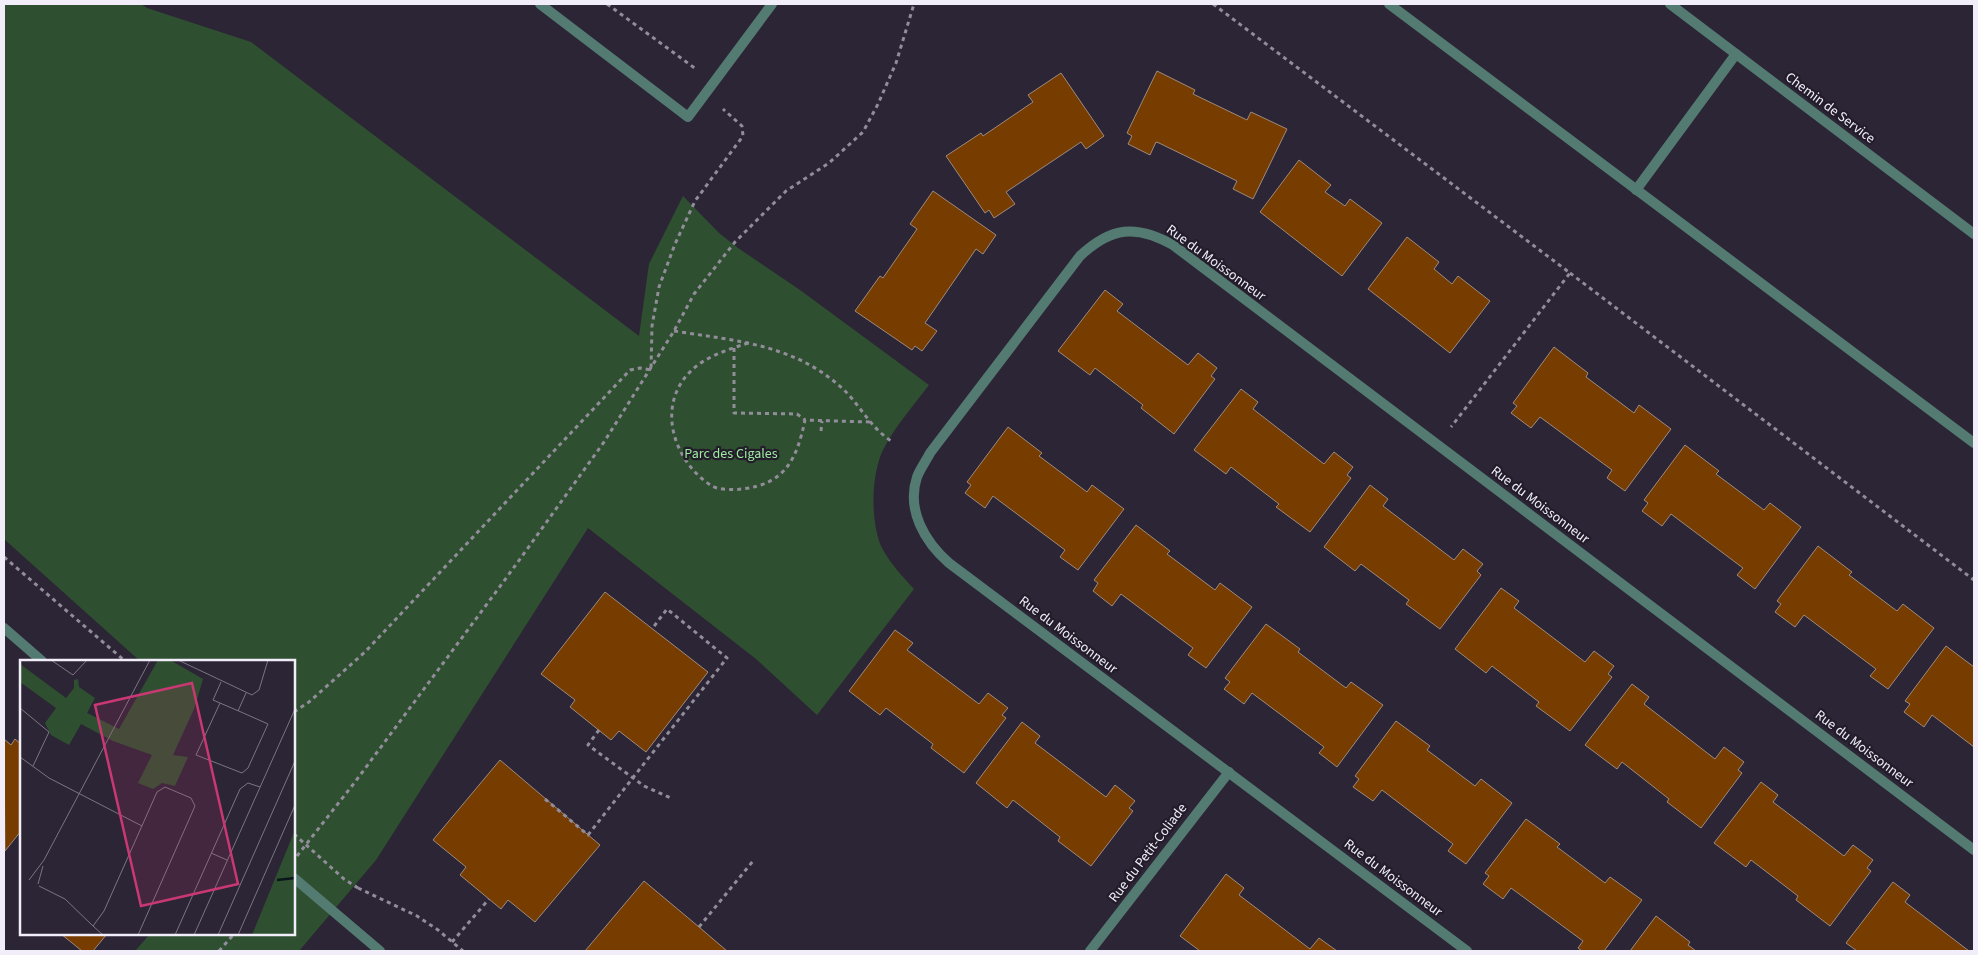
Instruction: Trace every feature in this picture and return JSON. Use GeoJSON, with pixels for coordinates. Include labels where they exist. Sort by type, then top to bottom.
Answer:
{"type":"FeatureCollection","features":[{"type":"Feature","properties":{"kind":"street"},"geometry":{"type":"LineString","coordinates":[[540,4],[688,118],[772,4]]}},
{"type":"Feature","properties":{"kind":"street"},"geometry":{"type":"LineString","coordinates":[[1389,4],[1974,443]]}},
{"type":"Feature","properties":{"kind":"street","name":"Chemin de Service"},"geometry":{"type":"LineString","coordinates":[[1670,4],[1974,234]]}},
{"type":"Feature","properties":{"kind":"street"},"geometry":{"type":"LineString","coordinates":[[1636,190],[1736,54]]}},
{"type":"Feature","properties":{"kind":"street","name":"Rue du Moissonneur"},"geometry":{"type":"LineString","coordinates":[[1467,951],[948,563],[934,550],[922,531],[916,513],[914,494],[917,477],[930,453],[1080,256],[1094,242],[1121,231],[1139,231],[1158,237],[1173,245],[1974,850]]}},
{"type":"Feature","properties":{"kind":"street"},"geometry":{"type":"LineString","coordinates":[[4,628],[41,660]]}},
{"type":"Feature","properties":{"kind":"street","name":"Rue du Petit-Coliade"},"geometry":{"type":"LineString","coordinates":[[1090,951],[1229,772]]}},
{"type":"Feature","properties":{"kind":"street"},"geometry":{"type":"LineString","coordinates":[[295,879],[380,951]]}},
{"type":"Feature","properties":{"kind":"path"},"geometry":{"type":"LineString","coordinates":[[607,4],[714,82]]}},
{"type":"Feature","properties":{"kind":"path"},"geometry":{"type":"LineString","coordinates":[[295,859],[350,789],[609,436],[651,370],[694,294],[735,242],[786,191],[829,163],[863,132],[896,63],[914,4]]}},
{"type":"Feature","properties":{"kind":"path"},"geometry":{"type":"LineString","coordinates":[[1213,4],[1974,580]]}},
{"type":"Feature","properties":{"kind":"path"},"geometry":{"type":"LineString","coordinates":[[651,370],[652,326],[659,287],[675,244],[695,201],[743,136],[742,126],[719,105]]}},
{"type":"Feature","properties":{"kind":"path"},"geometry":{"type":"LineString","coordinates":[[1451,427],[1570,273]]}},
{"type":"Feature","properties":{"kind":"path"},"geometry":{"type":"LineString","coordinates":[[674,331],[778,350],[814,365],[844,390],[870,422],[893,442]]}},
{"type":"Feature","properties":{"kind":"path"},"geometry":{"type":"LineString","coordinates":[[748,343],[711,357],[688,374],[678,388],[671,412],[673,434],[684,458],[696,473],[714,487],[736,490],[757,488],[774,479],[789,466],[800,446],[806,420]]}},
{"type":"Feature","properties":{"kind":"path"},"geometry":{"type":"LineString","coordinates":[[734,348],[734,413],[797,414],[806,420],[870,422]]}},
{"type":"Feature","properties":{"kind":"path"},"geometry":{"type":"LineString","coordinates":[[295,711],[309,702],[365,652],[630,370],[640,368],[651,370]]}},
{"type":"Feature","properties":{"kind":"path"},"geometry":{"type":"LineString","coordinates":[[821,431],[822,421]]}},
{"type":"Feature","properties":{"kind":"path"},"geometry":{"type":"LineString","coordinates":[[4,557],[124,660]]}},
{"type":"Feature","properties":{"kind":"path"},"geometry":{"type":"LineString","coordinates":[[545,799],[588,835],[727,658],[667,609],[652,629]]}},
{"type":"Feature","properties":{"kind":"path"},"geometry":{"type":"LineString","coordinates":[[599,730],[588,745],[644,786],[673,800]]}},
{"type":"Feature","properties":{"kind":"path"},"geometry":{"type":"LineString","coordinates":[[295,835],[344,879],[358,888],[418,916],[463,951]]}},
{"type":"Feature","properties":{"kind":"path"},"geometry":{"type":"LineString","coordinates":[[698,927],[753,861]]}},
{"type":"Feature","properties":{"kind":"path"},"geometry":{"type":"LineString","coordinates":[[452,942],[489,899]]}},
{"type":"Feature","properties":{"kind":"path"},"geometry":{"type":"LineString","coordinates":[[219,951],[233,935]]}},
{"type":"Feature","properties":{"kind":"green space","name":"Parc des Cigales"},"geometry":{"type":"Polygon","coordinates":[[[4,4],[141,4],[147,8],[251,42],[639,336],[649,264],[683,196],[719,233],[738,248],[800,290],[929,385],[900,423],[884,448],[876,470],[874,483],[875,523],[881,546],[900,574],[914,589],[817,715],[756,659],[588,528],[376,860],[299,951],[135,951],[149,935],[295,935],[295,660],[139,660],[4,539],[4,4]]]}},
{"type":"Feature","properties":{"kind":"building"},"geometry":{"type":"Polygon","coordinates":[[[1157,71],[1195,90],[1193,94],[1247,120],[1251,112],[1287,129],[1253,199],[1233,189],[1237,181],[1159,143],[1156,142],[1150,155],[1128,144],[1132,136],[1127,133],[1157,71]]]}},
{"type":"Feature","properties":{"kind":"building"},"geometry":{"type":"Polygon","coordinates":[[[1061,73],[1104,136],[1086,149],[1081,142],[1006,192],[1015,204],[994,218],[989,210],[985,213],[946,156],[981,133],[983,136],[1033,102],[1028,95],[1061,73]]]}},
{"type":"Feature","properties":{"kind":"building"},"geometry":{"type":"Polygon","coordinates":[[[1299,160],[1331,185],[1325,192],[1345,206],[1350,199],[1382,223],[1342,276],[1260,212],[1299,160]]]}},
{"type":"Feature","properties":{"kind":"building"},"geometry":{"type":"Polygon","coordinates":[[[933,191],[996,235],[983,254],[976,249],[925,323],[937,331],[922,351],[915,346],[912,350],[855,311],[880,276],[883,278],[917,229],[910,224],[933,191]]]}},
{"type":"Feature","properties":{"kind":"building"},"geometry":{"type":"Polygon","coordinates":[[[1407,237],[1439,262],[1434,269],[1452,284],[1458,276],[1490,301],[1450,353],[1368,289],[1407,237]]]}},
{"type":"Feature","properties":{"kind":"building"},"geometry":{"type":"Polygon","coordinates":[[[1105,290],[1123,304],[1117,311],[1188,365],[1198,353],[1217,368],[1211,376],[1215,379],[1174,434],[1141,408],[1143,405],[1095,368],[1090,375],[1058,351],[1105,290]]]}},
{"type":"Feature","properties":{"kind":"building"},"geometry":{"type":"Polygon","coordinates":[[[1554,347],[1588,373],[1586,377],[1634,413],[1639,405],[1671,429],[1625,491],[1607,478],[1612,470],[1540,417],[1531,428],[1511,413],[1517,406],[1513,403],[1554,347]]]}},
{"type":"Feature","properties":{"kind":"building"},"geometry":{"type":"Polygon","coordinates":[[[1241,389],[1258,402],[1253,409],[1324,464],[1334,452],[1353,467],[1347,475],[1351,478],[1310,532],[1276,507],[1279,504],[1231,467],[1226,474],[1194,450],[1241,389]]]}},
{"type":"Feature","properties":{"kind":"building"},"geometry":{"type":"Polygon","coordinates":[[[1008,427],[1042,453],[1039,456],[1087,492],[1092,485],[1124,509],[1078,570],[1060,557],[1065,550],[993,496],[985,508],[965,493],[971,485],[967,482],[1008,427]]]}},
{"type":"Feature","properties":{"kind":"building"},"geometry":{"type":"Polygon","coordinates":[[[1685,445],[1719,471],[1716,474],[1764,510],[1770,503],[1801,527],[1755,589],[1737,575],[1743,568],[1671,514],[1662,526],[1642,511],[1648,503],[1644,500],[1685,445]]]}},
{"type":"Feature","properties":{"kind":"building"},"geometry":{"type":"Polygon","coordinates":[[[1370,485],[1388,499],[1383,506],[1454,560],[1463,549],[1483,564],[1477,571],[1481,575],[1440,629],[1406,604],[1409,600],[1361,564],[1355,571],[1324,547],[1370,485]]]}},
{"type":"Feature","properties":{"kind":"building"},"geometry":{"type":"Polygon","coordinates":[[[1136,525],[1170,551],[1167,554],[1215,590],[1220,583],[1252,607],[1206,668],[1188,655],[1193,648],[1121,594],[1112,606],[1093,591],[1098,583],[1094,580],[1136,525]]]}},
{"type":"Feature","properties":{"kind":"building"},"geometry":{"type":"Polygon","coordinates":[[[1818,546],[1852,572],[1849,575],[1897,611],[1903,604],[1934,628],[1888,689],[1870,676],[1876,669],[1804,615],[1795,627],[1775,612],[1781,604],[1777,601],[1818,546]]]}},
{"type":"Feature","properties":{"kind":"building"},"geometry":{"type":"Polygon","coordinates":[[[1501,588],[1519,601],[1514,608],[1585,662],[1594,651],[1614,666],[1608,674],[1612,677],[1570,731],[1536,706],[1539,702],[1492,666],[1486,673],[1455,649],[1501,588]]]}},
{"type":"Feature","properties":{"kind":"building"},"geometry":{"type":"Polygon","coordinates":[[[605,592],[708,672],[646,752],[619,731],[611,740],[570,707],[575,700],[541,674],[605,592]]]}},
{"type":"Feature","properties":{"kind":"building"},"geometry":{"type":"Polygon","coordinates":[[[1266,624],[1300,649],[1298,652],[1346,688],[1351,682],[1383,705],[1337,767],[1319,753],[1324,747],[1252,693],[1244,704],[1224,689],[1230,682],[1225,678],[1266,624]]]}},
{"type":"Feature","properties":{"kind":"building"},"geometry":{"type":"Polygon","coordinates":[[[895,630],[913,643],[907,650],[979,704],[988,693],[1008,708],[1002,715],[1006,718],[964,773],[931,748],[933,744],[886,708],[880,715],[849,691],[895,630]]]}},
{"type":"Feature","properties":{"kind":"building"},"geometry":{"type":"Polygon","coordinates":[[[1946,646],[1974,667],[1974,747],[1932,715],[1924,727],[1904,712],[1910,704],[1905,701],[1946,646]]]}},
{"type":"Feature","properties":{"kind":"building"},"geometry":{"type":"Polygon","coordinates":[[[1632,684],[1649,697],[1644,704],[1715,759],[1724,747],[1744,762],[1738,770],[1742,773],[1701,828],[1667,802],[1669,799],[1622,762],[1617,769],[1585,745],[1632,684]]]}},
{"type":"Feature","properties":{"kind":"building"},"geometry":{"type":"Polygon","coordinates":[[[1396,721],[1430,746],[1427,750],[1475,786],[1481,779],[1512,803],[1466,864],[1448,851],[1453,844],[1382,790],[1373,801],[1353,787],[1359,779],[1355,776],[1396,721]]]}},
{"type":"Feature","properties":{"kind":"building"},"geometry":{"type":"Polygon","coordinates":[[[1022,722],[1040,736],[1035,743],[1106,797],[1115,785],[1135,801],[1129,808],[1133,811],[1091,866],[1058,841],[1060,837],[1013,800],[1007,808],[976,783],[1022,722]]]}},
{"type":"Feature","properties":{"kind":"building"},"geometry":{"type":"Polygon","coordinates":[[[4,739],[11,745],[15,739],[20,743],[20,832],[5,851],[4,739]]]}},
{"type":"Feature","properties":{"kind":"building"},"geometry":{"type":"Polygon","coordinates":[[[500,760],[600,845],[535,922],[508,900],[501,909],[460,875],[466,867],[433,840],[500,760]]]}},
{"type":"Feature","properties":{"kind":"building"},"geometry":{"type":"Polygon","coordinates":[[[1761,782],[1778,795],[1773,802],[1844,856],[1853,845],[1873,860],[1867,868],[1871,871],[1830,926],[1796,900],[1798,896],[1751,860],[1746,867],[1714,843],[1761,782]]]}},
{"type":"Feature","properties":{"kind":"building"},"geometry":{"type":"Polygon","coordinates":[[[1526,819],[1560,844],[1557,847],[1605,883],[1610,877],[1642,900],[1604,951],[1582,951],[1578,948],[1583,941],[1511,888],[1503,899],[1483,884],[1489,876],[1485,873],[1526,819]]]}},
{"type":"Feature","properties":{"kind":"building"},"geometry":{"type":"Polygon","coordinates":[[[1226,874],[1244,888],[1239,895],[1310,949],[1319,938],[1337,951],[1200,951],[1180,936],[1226,874]]]}},
{"type":"Feature","properties":{"kind":"building"},"geometry":{"type":"Polygon","coordinates":[[[644,881],[699,927],[727,951],[585,951],[644,881]]]}},
{"type":"Feature","properties":{"kind":"building"},"geometry":{"type":"Polygon","coordinates":[[[1893,882],[1910,895],[1905,902],[1969,951],[1857,951],[1846,943],[1893,882]]]}},
{"type":"Feature","properties":{"kind":"building"},"geometry":{"type":"Polygon","coordinates":[[[1656,916],[1690,942],[1688,945],[1696,951],[1630,951],[1656,916]]]}},
{"type":"Feature","properties":{"kind":"building"},"geometry":{"type":"Polygon","coordinates":[[[62,935],[106,935],[93,951],[82,951],[62,935]]]}}]}
